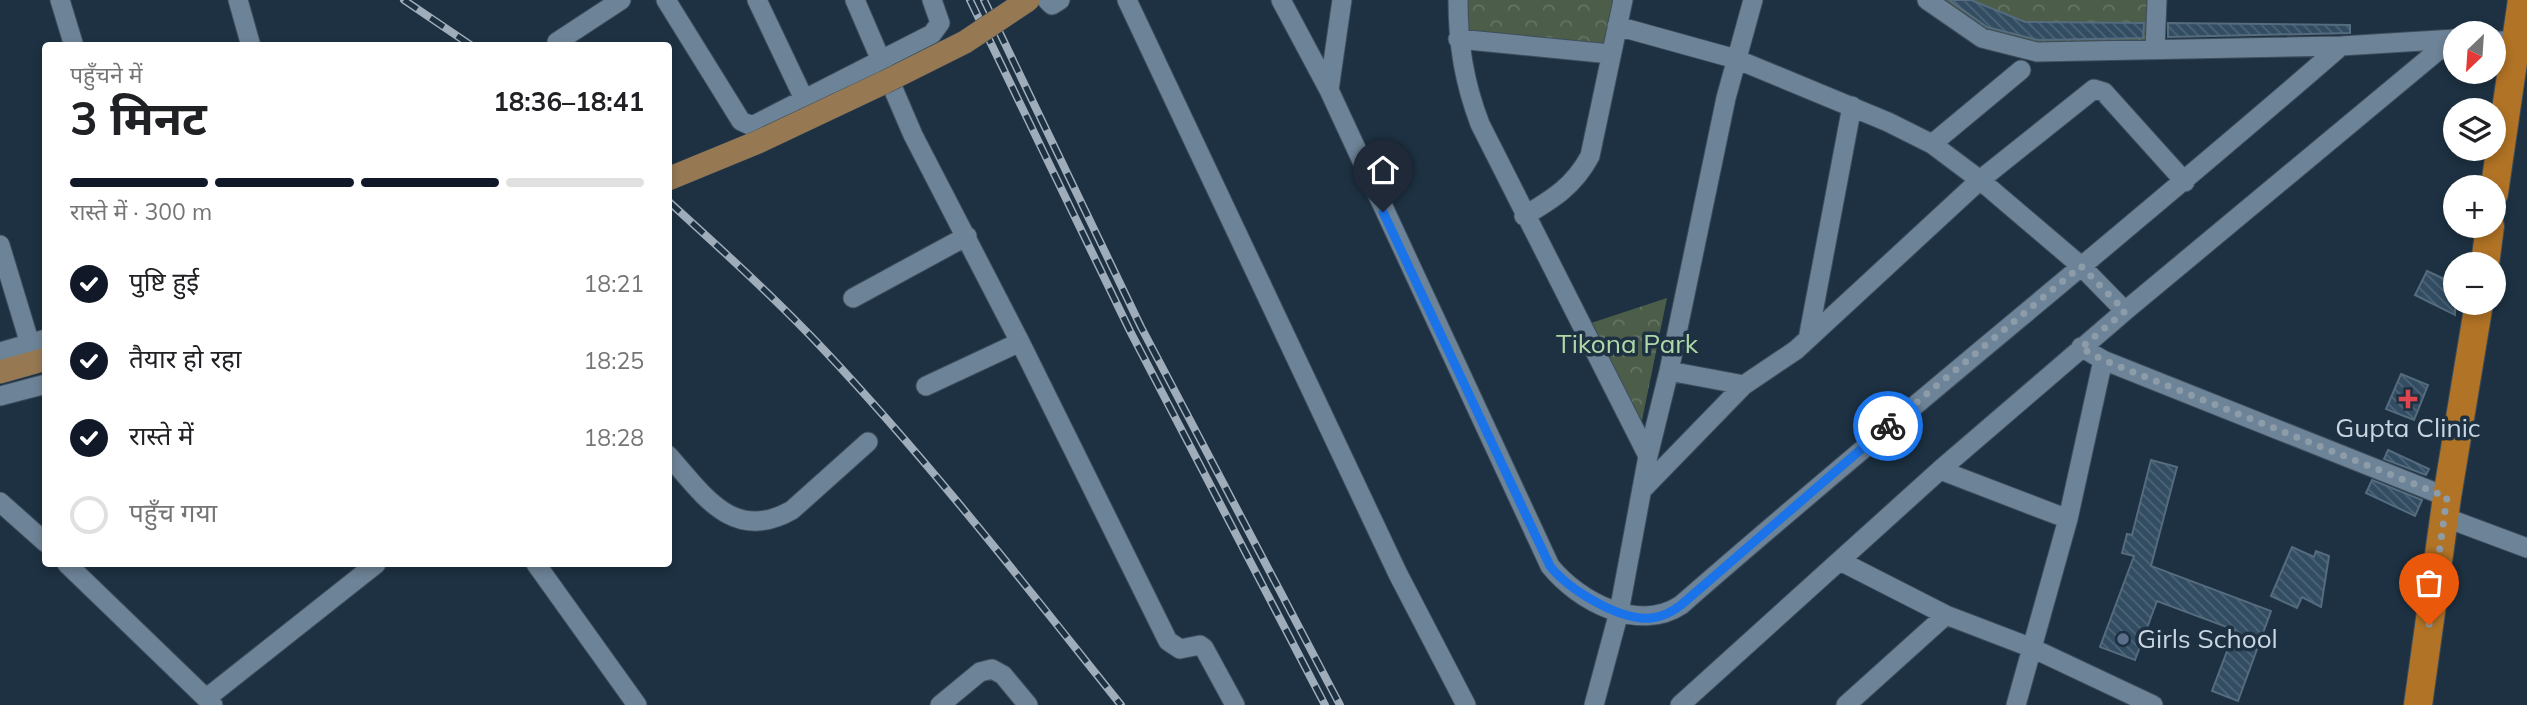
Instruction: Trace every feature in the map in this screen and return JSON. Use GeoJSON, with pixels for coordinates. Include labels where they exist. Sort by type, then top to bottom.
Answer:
{"type":"FeatureCollection","features":[{"type":"Feature","properties":{"kind":"highway"},"geometry":{"type":"LineString","coordinates":[[2506,36],[2522,0]]}},
{"type":"Feature","properties":{"kind":"highway"},"geometry":{"type":"LineString","coordinates":[[2498,175],[2518,88],[2506,48]]}},
{"type":"Feature","properties":{"kind":"highway"},"geometry":{"type":"LineString","coordinates":[[2418,705],[2477,315]]}},
{"type":"Feature","properties":{"kind":"main road"},"geometry":{"type":"LineString","coordinates":[[672,177],[758,142],[885,82],[965,42],[1028,0]]}},
{"type":"Feature","properties":{"kind":"main road"},"geometry":{"type":"LineString","coordinates":[[0,372],[40,347]]}},
{"type":"Feature","properties":{"kind":"street"},"geometry":{"type":"LineString","coordinates":[[60,0],[73,42]]}},
{"type":"Feature","properties":{"kind":"street"},"geometry":{"type":"LineString","coordinates":[[238,0],[250,42]]}},
{"type":"Feature","properties":{"kind":"street"},"geometry":{"type":"LineString","coordinates":[[557,42],[621,0]]}},
{"type":"Feature","properties":{"kind":"street"},"geometry":{"type":"LineString","coordinates":[[666,0],[744,123],[757,126],[939,29],[940,18],[932,0]]}},
{"type":"Feature","properties":{"kind":"street"},"geometry":{"type":"LineString","coordinates":[[757,0],[805,101]]}},
{"type":"Feature","properties":{"kind":"street"},"geometry":{"type":"LineString","coordinates":[[855,0],[913,135],[967,236],[1168,641],[1180,649],[1197,646],[1204,648],[1235,705]]}},
{"type":"Feature","properties":{"kind":"street"},"geometry":{"type":"LineString","coordinates":[[1046,0],[1052,5],[1060,0]]}},
{"type":"Feature","properties":{"kind":"street"},"geometry":{"type":"LineString","coordinates":[[1127,0],[1398,574],[1466,705]]}},
{"type":"Feature","properties":{"kind":"street"},"geometry":{"type":"LineString","coordinates":[[1281,0],[1329,90],[1348,138],[1550,566],[1577,592],[1619,612],[1651,618],[1667,614],[1681,605],[1840,466],[2185,182],[2341,46]]}},
{"type":"Feature","properties":{"kind":"street"},"geometry":{"type":"LineString","coordinates":[[1329,90],[1342,0]]}},
{"type":"Feature","properties":{"kind":"street"},"geometry":{"type":"LineString","coordinates":[[1458,0],[1458,39],[1468,95],[1524,216],[1648,456]]}},
{"type":"Feature","properties":{"kind":"street"},"geometry":{"type":"LineString","coordinates":[[1524,216],[1562,193],[1582,171],[1590,156],[1623,0]]}},
{"type":"Feature","properties":{"kind":"street"},"geometry":{"type":"LineString","coordinates":[[1594,705],[1619,612],[1648,456],[1669,372],[1736,59],[1753,0]]}},
{"type":"Feature","properties":{"kind":"street"},"geometry":{"type":"LineString","coordinates":[[1927,0],[1982,38],[2025,50],[2341,46],[2443,40]]}},
{"type":"Feature","properties":{"kind":"street"},"geometry":{"type":"LineString","coordinates":[[2155,48],[2157,0]]}},
{"type":"Feature","properties":{"kind":"street"},"geometry":{"type":"LineString","coordinates":[[1617,26],[1736,59],[1852,106],[1932,144],[1980,180],[2081,266],[2125,311]]}},
{"type":"Feature","properties":{"kind":"street"},"geometry":{"type":"LineString","coordinates":[[1458,39],[1611,54]]}},
{"type":"Feature","properties":{"kind":"street"},"geometry":{"type":"LineString","coordinates":[[1680,705],[1940,470],[2081,348],[2443,48]]}},
{"type":"Feature","properties":{"kind":"street"},"geometry":{"type":"LineString","coordinates":[[1932,144],[2021,70]]}},
{"type":"Feature","properties":{"kind":"street"},"geometry":{"type":"LineString","coordinates":[[1642,490],[1744,385],[1808,339],[1980,180],[2097,88],[2104,92],[2185,182]]}},
{"type":"Feature","properties":{"kind":"street"},"geometry":{"type":"LineString","coordinates":[[1808,339],[1852,106]]}},
{"type":"Feature","properties":{"kind":"street"},"geometry":{"type":"LineString","coordinates":[[853,298],[967,236]]}},
{"type":"Feature","properties":{"kind":"street"},"geometry":{"type":"LineString","coordinates":[[0,245],[40,347],[0,352]]}},
{"type":"Feature","properties":{"kind":"street"},"geometry":{"type":"LineString","coordinates":[[926,386],[1020,342]]}},
{"type":"Feature","properties":{"kind":"street"},"geometry":{"type":"LineString","coordinates":[[2081,348],[2103,360],[2446,507],[2527,548]]}},
{"type":"Feature","properties":{"kind":"street"},"geometry":{"type":"LineString","coordinates":[[2016,705],[2067,519],[2103,360]]}},
{"type":"Feature","properties":{"kind":"street"},"geometry":{"type":"LineString","coordinates":[[1669,372],[1744,385]]}},
{"type":"Feature","properties":{"kind":"street"},"geometry":{"type":"LineString","coordinates":[[0,396],[42,385]]}},
{"type":"Feature","properties":{"kind":"street"},"geometry":{"type":"LineString","coordinates":[[672,459],[722,513],[740,520],[760,520],[781,516],[792,510],[868,442]]}},
{"type":"Feature","properties":{"kind":"street"},"geometry":{"type":"LineString","coordinates":[[1940,470],[2067,519]]}},
{"type":"Feature","properties":{"kind":"street"},"geometry":{"type":"LineString","coordinates":[[0,502],[42,539]]}},
{"type":"Feature","properties":{"kind":"street"},"geometry":{"type":"LineString","coordinates":[[1840,561],[1946,615],[2032,648],[2141,702]]}},
{"type":"Feature","properties":{"kind":"street"},"geometry":{"type":"LineString","coordinates":[[70,567],[210,701],[372,567]]}},
{"type":"Feature","properties":{"kind":"street"},"geometry":{"type":"LineString","coordinates":[[538,567],[638,705]]}},
{"type":"Feature","properties":{"kind":"street"},"geometry":{"type":"LineString","coordinates":[[1846,705],[1946,615]]}},
{"type":"Feature","properties":{"kind":"street"},"geometry":{"type":"LineString","coordinates":[[940,705],[980,672],[992,669],[1003,676],[1028,705]]}},
{"type":"Feature","properties":{"kind":"green space"},"geometry":{"type":"Polygon","coordinates":[[[1462,0],[1619,0],[1608,50],[1460,36],[1462,0]]]}},
{"type":"Feature","properties":{"kind":"green space"},"geometry":{"type":"Polygon","coordinates":[[[1927,0],[2156,0],[2155,49],[2025,50],[1927,0]]]}},
{"type":"Feature","properties":{"kind":"green space","name":"Tikona Park"},"geometry":{"type":"Polygon","coordinates":[[[1667,298],[1639,435],[1585,325],[1667,298]]]}},
{"type":"Feature","properties":{"kind":"building"},"geometry":{"type":"Polygon","coordinates":[[[1949,0],[1971,0],[2025,22],[2144,23],[2143,38],[2038,40],[1987,27],[1949,0]]]}},
{"type":"Feature","properties":{"kind":"building"},"geometry":{"type":"Polygon","coordinates":[[[2168,23],[2350,25],[2350,33],[2168,37],[2168,23]]]}},
{"type":"Feature","properties":{"kind":"building"},"geometry":{"type":"Polygon","coordinates":[[[2427,271],[2443,278],[2443,309],[2415,295],[2427,271]]]}},
{"type":"Feature","properties":{"kind":"building"},"geometry":{"type":"Polygon","coordinates":[[[2401,374],[2428,385],[2414,420],[2386,409],[2401,374]]]}},
{"type":"Feature","properties":{"kind":"building"},"geometry":{"type":"Polygon","coordinates":[[[2388,450],[2429,469],[2426,475],[2384,459],[2388,450]]]}},
{"type":"Feature","properties":{"kind":"building","name":"Girls School"},"geometry":{"type":"Polygon","coordinates":[[[2151,460],[2177,467],[2151,566],[2271,611],[2238,701],[2212,691],[2235,630],[2157,601],[2135,660],[2100,647],[2134,556],[2122,553],[2127,534],[2132,535],[2151,460]]]}},
{"type":"Feature","properties":{"kind":"building"},"geometry":{"type":"Polygon","coordinates":[[[2372,480],[2422,500],[2415,516],[2366,493],[2372,480]]]}},
{"type":"Feature","properties":{"kind":"building"},"geometry":{"type":"Polygon","coordinates":[[[2292,547],[2314,557],[2316,551],[2329,556],[2321,607],[2302,597],[2297,608],[2271,596],[2292,547]]]}},
{"type":"Feature","properties":{"kind":"railway"},"geometry":{"type":"LineString","coordinates":[[404,0],[466,42]]}},
{"type":"Feature","properties":{"kind":"railway"},"geometry":{"type":"LineString","coordinates":[[970,0],[1130,331],[1325,705]]}},
{"type":"Feature","properties":{"kind":"railway"},"geometry":{"type":"LineString","coordinates":[[984,0],[1141,327],[1340,705]]}},
{"type":"Feature","properties":{"kind":"railway"},"geometry":{"type":"LineString","coordinates":[[672,205],[787,313],[864,394],[977,525],[1121,705]]}},
{"type":"Feature","properties":{"kind":"way so far"},"geometry":{"type":"LineString","coordinates":[[1888,426],[2081,266],[2125,311],[2081,348],[2103,360],[2447,497],[2429,625]]}},
{"type":"Feature","properties":{"kind":"place","name":"Gupta Clinic"},"geometry":{"type":"Point","coordinates":[2408,399]}},
{"type":"Feature","properties":{"kind":"place","name":"Girls School"},"geometry":{"type":"Point","coordinates":[2123,639]}},
{"type":"Feature","properties":{"kind":"route"},"geometry":{"type":"LineString","coordinates":[[1383,212],[1550,566],[1577,592],[1619,612],[1651,618],[1667,614],[1681,605],[1888,426]]}}]}
